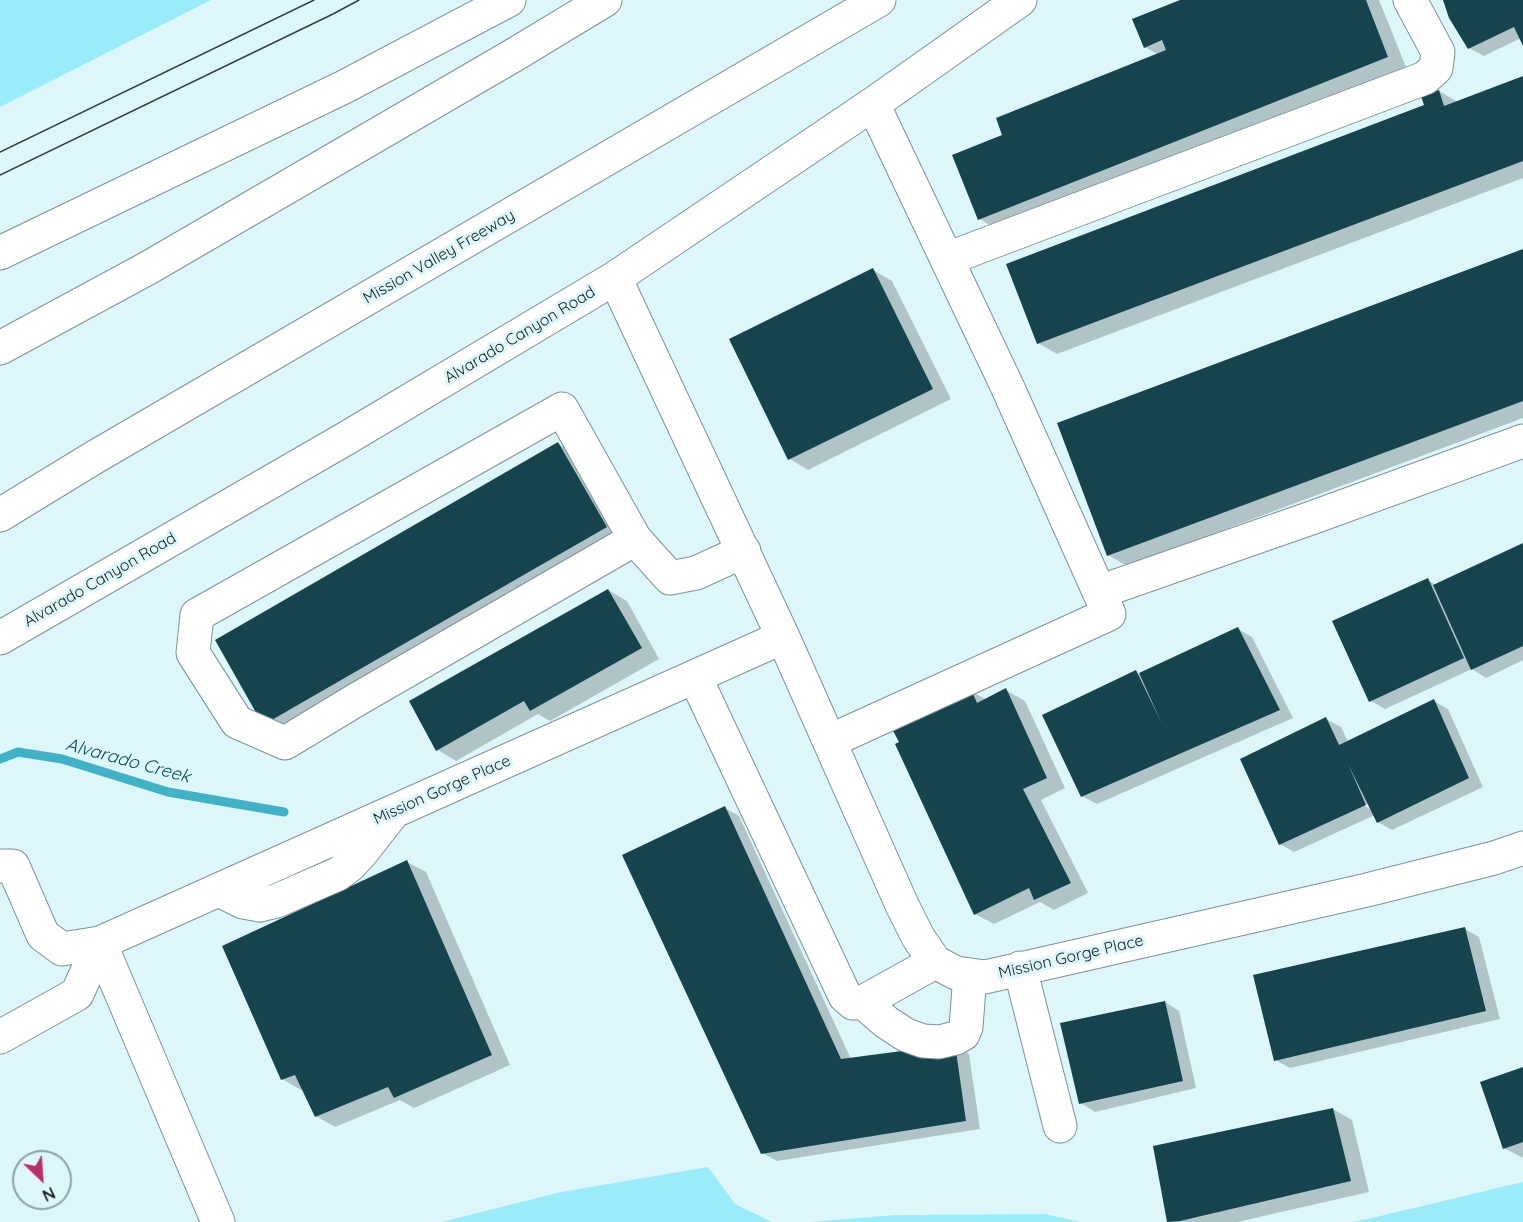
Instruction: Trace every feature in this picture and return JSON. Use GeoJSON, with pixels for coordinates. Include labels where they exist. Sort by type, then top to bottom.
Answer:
{"type":"FeatureCollection","features":[{"type":"Feature","properties":{"kind":"main road"},"geometry":{"type":"LineString","coordinates":[[0,253],[344,87],[509,0]]}},
{"type":"Feature","properties":{"kind":"main road"},"geometry":{"type":"LineString","coordinates":[[0,348],[158,262],[514,56],[605,0]]}},
{"type":"Feature","properties":{"kind":"main road","name":"Mission Valley Freeway"},"geometry":{"type":"LineString","coordinates":[[0,515],[95,457],[879,0]]}},
{"type":"Feature","properties":{"kind":"main road","name":"Alvarado Canyon Road"},"geometry":{"type":"LineString","coordinates":[[0,638],[345,439],[615,278],[873,104],[1020,0]]}},
{"type":"Feature","properties":{"kind":"main road"},"geometry":{"type":"LineString","coordinates":[[947,259],[1425,78],[1436,68],[1438,52],[1410,0]]}},
{"type":"Feature","properties":{"kind":"main road"},"geometry":{"type":"LineString","coordinates":[[830,741],[1109,614],[1007,386],[873,104]]}},
{"type":"Feature","properties":{"kind":"main road"},"geometry":{"type":"LineString","coordinates":[[615,278],[744,551],[902,905],[918,937],[935,962],[863,1002],[853,1003],[845,996],[695,677]]}},
{"type":"Feature","properties":{"kind":"main road"},"geometry":{"type":"LineString","coordinates":[[635,539],[285,743],[237,722],[193,653],[197,615],[562,409],[635,539],[670,578],[696,573],[744,551]]}},
{"type":"Feature","properties":{"kind":"main road"},"geometry":{"type":"LineString","coordinates":[[1099,592],[1523,441]]}},
{"type":"Feature","properties":{"kind":"main road"},"geometry":{"type":"LineString","coordinates":[[0,527],[95,457]]}},
{"type":"Feature","properties":{"kind":"main road","name":"Mission Gorge Place"},"geometry":{"type":"LineString","coordinates":[[0,866],[13,866],[43,935],[62,949],[100,943],[783,637]]}},
{"type":"Feature","properties":{"kind":"main road","name":"Mission Gorge Place"},"geometry":{"type":"LineString","coordinates":[[935,962],[956,973],[985,976],[1367,890],[1494,858],[1523,848]]}},
{"type":"Feature","properties":{"kind":"main road"},"geometry":{"type":"LineString","coordinates":[[0,1037],[77,994],[100,943]]}},
{"type":"Feature","properties":{"kind":"main road"},"geometry":{"type":"LineString","coordinates":[[100,943],[218,1222]]}},
{"type":"Feature","properties":{"kind":"main road"},"geometry":{"type":"LineString","coordinates":[[1020,968],[1060,1126]]}},
{"type":"Feature","properties":{"kind":"main road"},"geometry":{"type":"LineString","coordinates":[[863,1002],[886,1022],[906,1035],[923,1041],[939,1042],[956,1038],[963,1034],[966,1027],[970,975]]}},
{"type":"Feature","properties":{"kind":"shaded area"},"geometry":{"type":"Polygon","coordinates":[[[0,0],[211,0],[0,107],[0,0]]]}},
{"type":"Feature","properties":{"kind":"shaded area"},"geometry":{"type":"Polygon","coordinates":[[[708,1167],[735,1204],[772,1222],[442,1222],[561,1192],[708,1167]]]}},
{"type":"Feature","properties":{"kind":"shaded area"},"geometry":{"type":"Polygon","coordinates":[[[1523,1182],[1523,1222],[1353,1222],[1376,1217],[1523,1182]]]}},
{"type":"Feature","properties":{"kind":"shaded area"},"geometry":{"type":"Polygon","coordinates":[[[1045,1214],[1080,1222],[809,1222],[896,1215],[1045,1214]]]}},
{"type":"Feature","properties":{"kind":"building"},"geometry":{"type":"Polygon","coordinates":[[[1180,0],[1366,0],[1388,57],[978,220],[952,155],[1002,135],[996,118],[1166,50],[1162,40],[1144,48],[1132,19],[1180,0]]]}},
{"type":"Feature","properties":{"kind":"building"},"geometry":{"type":"Polygon","coordinates":[[[1443,0],[1523,0],[1523,46],[1514,27],[1468,49],[1449,18],[1443,0]]]}},
{"type":"Feature","properties":{"kind":"building"},"geometry":{"type":"Polygon","coordinates":[[[1523,76],[1523,161],[1037,344],[1006,264],[1424,105],[1421,96],[1439,90],[1444,106],[1523,76]]]}},
{"type":"Feature","properties":{"kind":"building"},"geometry":{"type":"Polygon","coordinates":[[[1523,249],[1523,401],[1107,556],[1057,423],[1523,249]]]}},
{"type":"Feature","properties":{"kind":"building"},"geometry":{"type":"Polygon","coordinates":[[[873,268],[933,389],[788,460],[729,339],[873,268]]]}},
{"type":"Feature","properties":{"kind":"building"},"geometry":{"type":"Polygon","coordinates":[[[558,442],[607,527],[263,725],[215,640],[558,442]]]}},
{"type":"Feature","properties":{"kind":"building"},"geometry":{"type":"Polygon","coordinates":[[[1523,543],[1523,646],[1471,670],[1433,585],[1523,543]]]}},
{"type":"Feature","properties":{"kind":"building"},"geometry":{"type":"Polygon","coordinates":[[[1428,578],[1464,658],[1369,702],[1332,621],[1428,578]]]}},
{"type":"Feature","properties":{"kind":"building"},"geometry":{"type":"Polygon","coordinates":[[[608,589],[642,648],[530,711],[524,701],[436,751],[409,701],[608,589]]]}},
{"type":"Feature","properties":{"kind":"building"},"geometry":{"type":"Polygon","coordinates":[[[1238,627],[1280,710],[1081,797],[1042,715],[1136,670],[1162,724],[1139,673],[1238,627]]]}},
{"type":"Feature","properties":{"kind":"building"},"geometry":{"type":"Polygon","coordinates":[[[1006,688],[1047,778],[1023,789],[1071,883],[1034,900],[1029,888],[974,915],[895,744],[899,742],[891,727],[971,689],[977,703],[1006,688]]]}},
{"type":"Feature","properties":{"kind":"building"},"geometry":{"type":"Polygon","coordinates":[[[1434,699],[1469,778],[1377,823],[1348,764],[1366,805],[1279,845],[1240,759],[1326,717],[1339,745],[1434,699]]]}},
{"type":"Feature","properties":{"kind":"building"},"geometry":{"type":"Polygon","coordinates":[[[725,806],[841,1059],[955,1044],[966,1121],[761,1154],[622,855],[725,806]]]}},
{"type":"Feature","properties":{"kind":"building"},"geometry":{"type":"Polygon","coordinates":[[[407,860],[492,1055],[394,1098],[388,1087],[315,1117],[295,1075],[281,1080],[222,946],[407,860]]]}},
{"type":"Feature","properties":{"kind":"building"},"geometry":{"type":"Polygon","coordinates":[[[1465,927],[1486,1011],[1274,1061],[1253,975],[1465,927]]]}},
{"type":"Feature","properties":{"kind":"building"},"geometry":{"type":"Polygon","coordinates":[[[1165,1001],[1183,1081],[1079,1104],[1060,1023],[1165,1001]]]}},
{"type":"Feature","properties":{"kind":"building"},"geometry":{"type":"Polygon","coordinates":[[[1523,1067],[1523,1142],[1503,1149],[1480,1082],[1523,1067]]]}},
{"type":"Feature","properties":{"kind":"building"},"geometry":{"type":"Polygon","coordinates":[[[1333,1108],[1351,1181],[1180,1221],[1167,1222],[1153,1146],[1333,1108]]]}},
{"type":"Feature","properties":{"kind":"waterway","name":"Alvarado Creek"},"geometry":{"type":"LineString","coordinates":[[0,759],[18,752],[62,759],[168,792],[284,812]]}},
{"type":"Feature","properties":{"kind":"tram line"},"geometry":{"type":"LineString","coordinates":[[0,152],[314,0]]}},
{"type":"Feature","properties":{"kind":"tram line"},"geometry":{"type":"LineString","coordinates":[[0,175],[359,0]]}}]}
